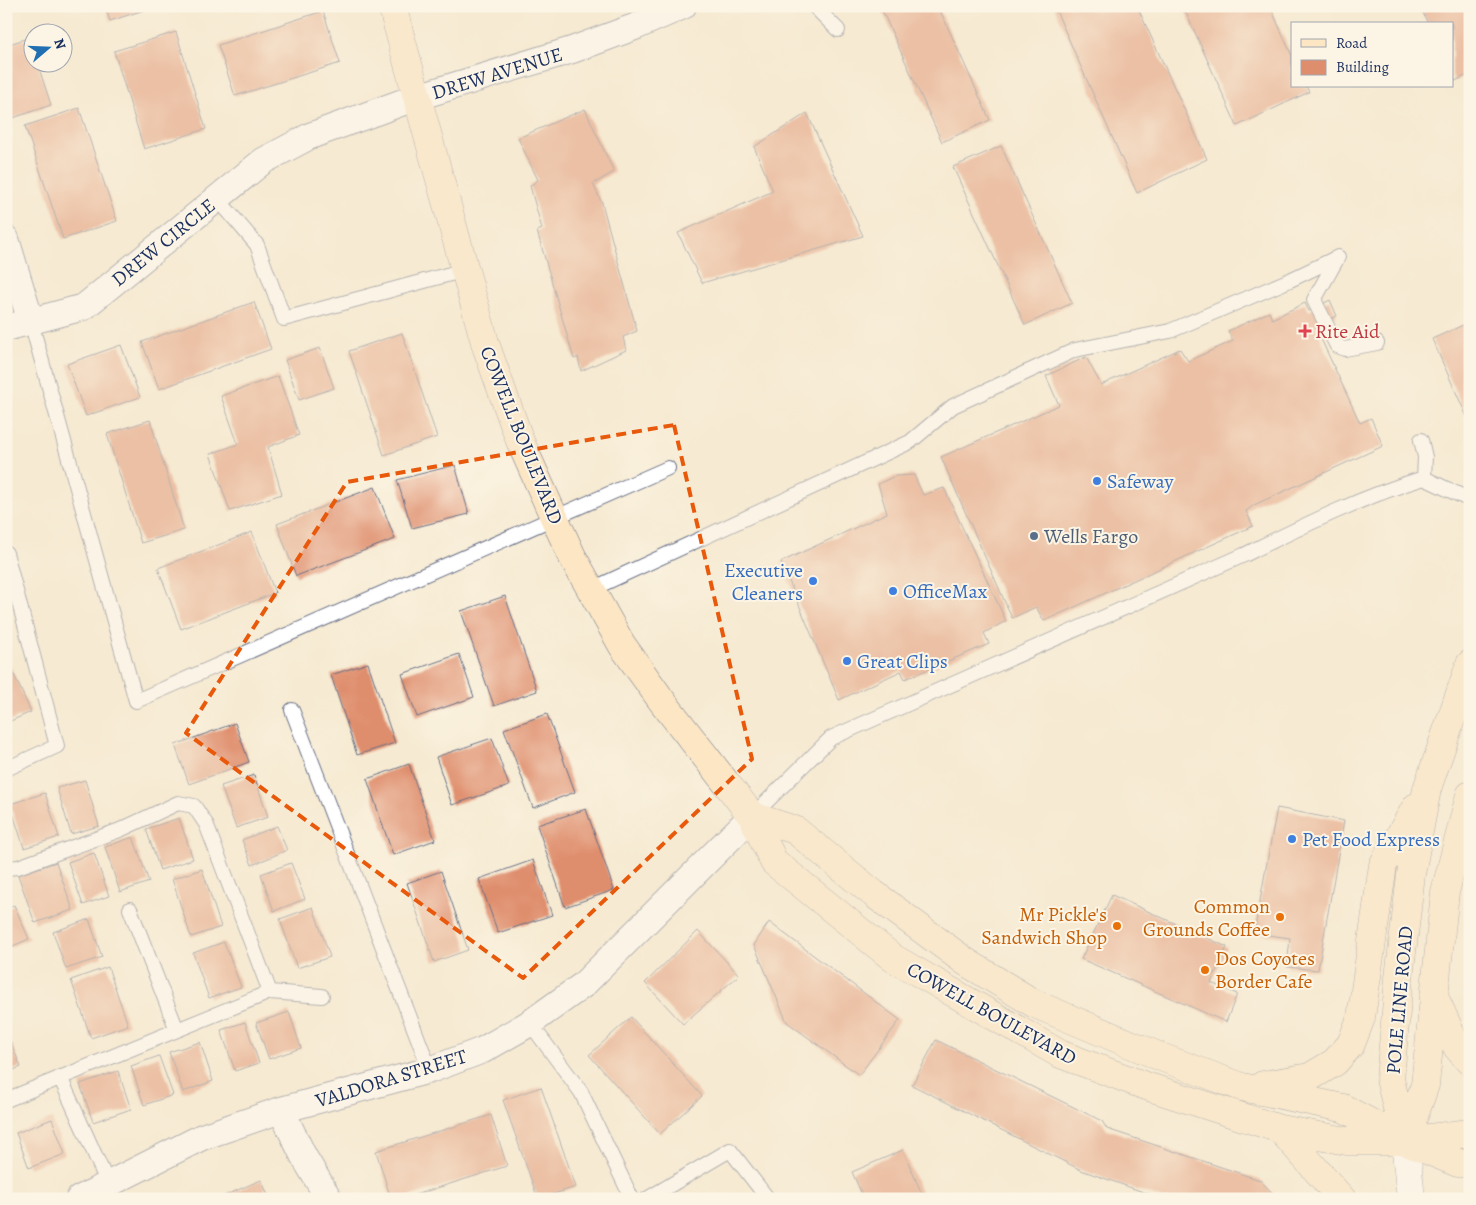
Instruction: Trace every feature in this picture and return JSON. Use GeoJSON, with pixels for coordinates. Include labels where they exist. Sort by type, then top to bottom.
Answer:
{"type":"FeatureCollection","features":[{"type":"Feature","properties":{"kind":"main road","name":"COWELL BOULEVARD"},"geometry":{"type":"LineString","coordinates":[[392,6],[486,346],[514,424],[554,517],[590,590],[622,645],[662,701],[752,816],[774,862],[892,958],[1060,1054],[1143,1085],[1280,1129],[1346,1141],[1405,1141],[1470,1134]]}},
{"type":"Feature","properties":{"kind":"main road","name":"POLE LINE ROAD"},"geometry":{"type":"LineString","coordinates":[[1405,1141],[1390,1079],[1411,874],[1427,789],[1470,664]]}},
{"type":"Feature","properties":{"kind":"main road"},"geometry":{"type":"LineString","coordinates":[[1242,1087],[1292,1082],[1310,1077],[1335,1062],[1351,1044],[1361,1018],[1384,865],[1427,789]]}},
{"type":"Feature","properties":{"kind":"main road","name":"POLE LINE ROAD"},"geometry":{"type":"LineString","coordinates":[[1405,1141],[1425,1085],[1445,892],[1470,795]]}},
{"type":"Feature","properties":{"kind":"main road","name":"COWELL BOULEVARD"},"geometry":{"type":"LineString","coordinates":[[752,816],[795,830],[874,894],[966,962],[1035,1004],[1160,1057],[1242,1087],[1343,1108],[1405,1141],[1458,1163],[1470,1163]]}},
{"type":"Feature","properties":{"kind":"main road"},"geometry":{"type":"LineString","coordinates":[[1434,996],[1457,1047],[1470,1062]]}},
{"type":"Feature","properties":{"kind":"main road"},"geometry":{"type":"LineString","coordinates":[[1280,1129],[1342,1199]]}},
{"type":"Feature","properties":{"kind":"street","name":"DREW AVENUE"},"geometry":{"type":"LineString","coordinates":[[310,136],[417,97],[572,50],[637,26],[683,6]]}},
{"type":"Feature","properties":{"kind":"street","name":"DREW CIRCLE"},"geometry":{"type":"LineString","coordinates":[[18,325],[84,307],[263,161],[310,136]]}},
{"type":"Feature","properties":{"kind":"street"},"geometry":{"type":"LineString","coordinates":[[6,239],[18,325]]}},
{"type":"Feature","properties":{"kind":"street","name":"VALDORA STREET"},"geometry":{"type":"LineString","coordinates":[[80,1199],[109,1186],[202,1137],[282,1110],[430,1070],[483,1050],[530,1023],[583,985],[752,816]]}},
{"type":"Feature","properties":{"kind":"street"},"geometry":{"type":"LineString","coordinates":[[282,1110],[304,1157],[329,1199]]}},
{"type":"Feature","properties":{"kind":"street"},"geometry":{"type":"LineString","coordinates":[[1405,1141],[1411,1199]]}},
{"type":"Feature","properties":{"kind":"lane"},"geometry":{"type":"LineString","coordinates":[[814,6],[838,30]]}},
{"type":"Feature","properties":{"kind":"lane"},"geometry":{"type":"LineString","coordinates":[[217,198],[257,245],[284,319],[465,270]]}},
{"type":"Feature","properties":{"kind":"lane"},"geometry":{"type":"LineString","coordinates":[[590,590],[910,442],[953,406],[1075,350],[1170,331],[1290,280],[1338,257],[1314,300],[1337,346],[1345,350],[1377,343]]}},
{"type":"Feature","properties":{"kind":"lane"},"geometry":{"type":"LineString","coordinates":[[18,325],[136,701],[668,468]]}},
{"type":"Feature","properties":{"kind":"lane"},"geometry":{"type":"LineString","coordinates":[[1421,440],[1425,457],[1424,478]]}},
{"type":"Feature","properties":{"kind":"lane"},"geometry":{"type":"LineString","coordinates":[[752,816],[831,738],[1244,555],[1305,524],[1384,490],[1424,478],[1470,500]]}},
{"type":"Feature","properties":{"kind":"lane"},"geometry":{"type":"LineString","coordinates":[[6,553],[57,746],[6,769]]}},
{"type":"Feature","properties":{"kind":"lane"},"geometry":{"type":"LineString","coordinates":[[292,710],[430,1070]]}},
{"type":"Feature","properties":{"kind":"lane"},"geometry":{"type":"LineString","coordinates":[[6,868],[18,867],[120,830],[178,803],[194,806],[206,824],[270,992]]}},
{"type":"Feature","properties":{"kind":"lane"},"geometry":{"type":"LineString","coordinates":[[130,909],[177,1030]]}},
{"type":"Feature","properties":{"kind":"lane"},"geometry":{"type":"LineString","coordinates":[[948,990],[966,962]]}},
{"type":"Feature","properties":{"kind":"lane"},"geometry":{"type":"LineString","coordinates":[[6,1100],[270,992],[322,996]]}},
{"type":"Feature","properties":{"kind":"lane"},"geometry":{"type":"LineString","coordinates":[[530,1023],[581,1092],[632,1199]]}},
{"type":"Feature","properties":{"kind":"lane"},"geometry":{"type":"LineString","coordinates":[[60,1077],[109,1186]]}},
{"type":"Feature","properties":{"kind":"lane"},"geometry":{"type":"LineString","coordinates":[[647,1199],[730,1150],[768,1199]]}},
{"type":"Feature","properties":{"kind":"highlighted area"},"geometry":{"type":"Polygon","coordinates":[[[674,425],[752,759],[523,978],[186,733],[347,482],[674,425]]]}},
{"type":"Feature","properties":{"kind":"building"},"geometry":{"type":"Polygon","coordinates":[[[105,6],[153,6],[153,7],[110,21],[105,6]]]}},
{"type":"Feature","properties":{"kind":"building"},"geometry":{"type":"Polygon","coordinates":[[[880,6],[938,6],[990,120],[942,142],[880,6]]]}},
{"type":"Feature","properties":{"kind":"building"},"geometry":{"type":"Polygon","coordinates":[[[1054,6],[1137,6],[1207,159],[1137,193],[1054,6]]]}},
{"type":"Feature","properties":{"kind":"building"},"geometry":{"type":"Polygon","coordinates":[[[1183,6],[1270,6],[1291,54],[1291,88],[1307,88],[1309,92],[1237,126],[1183,6]]]}},
{"type":"Feature","properties":{"kind":"building"},"geometry":{"type":"Polygon","coordinates":[[[1420,6],[1470,6],[1470,74],[1455,81],[1454,79],[1454,22],[1427,22],[1420,6]]]}},
{"type":"Feature","properties":{"kind":"building"},"geometry":{"type":"Polygon","coordinates":[[[323,11],[340,63],[235,96],[218,45],[323,11]]]}},
{"type":"Feature","properties":{"kind":"building"},"geometry":{"type":"Polygon","coordinates":[[[176,32],[206,129],[144,149],[114,51],[176,32]]]}},
{"type":"Feature","properties":{"kind":"building"},"geometry":{"type":"Polygon","coordinates":[[[22,40],[22,72],[40,72],[51,105],[7,120],[6,45],[22,40]]]}},
{"type":"Feature","properties":{"kind":"building"},"geometry":{"type":"Polygon","coordinates":[[[79,108],[117,221],[63,239],[25,126],[79,108]]]}},
{"type":"Feature","properties":{"kind":"building"},"geometry":{"type":"Polygon","coordinates":[[[585,109],[614,172],[593,184],[602,203],[637,331],[623,337],[626,350],[581,371],[578,357],[574,359],[537,231],[542,229],[530,186],[538,180],[518,138],[585,109]]]}},
{"type":"Feature","properties":{"kind":"building"},"geometry":{"type":"Polygon","coordinates":[[[807,113],[863,236],[702,283],[678,233],[773,191],[754,147],[807,113]]]}},
{"type":"Feature","properties":{"kind":"building"},"geometry":{"type":"Polygon","coordinates":[[[1001,146],[1072,303],[1025,325],[953,167],[1001,146]]]}},
{"type":"Feature","properties":{"kind":"building","name":"Safeway"},"geometry":{"type":"Polygon","coordinates":[[[1330,300],[1337,316],[1315,326],[1360,423],[1371,418],[1383,446],[1254,505],[1246,511],[1253,526],[1044,621],[1036,607],[1012,618],[941,457],[1059,405],[1046,376],[1086,357],[1101,385],[1180,349],[1188,361],[1233,341],[1228,331],[1269,312],[1272,319],[1305,303],[1309,311],[1330,300]]]}},
{"type":"Feature","properties":{"kind":"building"},"geometry":{"type":"Polygon","coordinates":[[[254,302],[271,349],[159,389],[142,342],[254,302]]]}},
{"type":"Feature","properties":{"kind":"building"},"geometry":{"type":"Polygon","coordinates":[[[1470,322],[1470,419],[1468,419],[1432,339],[1470,322]]]}},
{"type":"Feature","properties":{"kind":"building"},"geometry":{"type":"Polygon","coordinates":[[[402,333],[437,437],[384,455],[349,351],[402,333]]]}},
{"type":"Feature","properties":{"kind":"building"},"geometry":{"type":"Polygon","coordinates":[[[121,345],[140,397],[86,416],[67,364],[121,345]]]}},
{"type":"Feature","properties":{"kind":"building"},"geometry":{"type":"Polygon","coordinates":[[[320,348],[334,388],[299,400],[285,360],[320,348]]]}},
{"type":"Feature","properties":{"kind":"building"},"geometry":{"type":"Polygon","coordinates":[[[278,376],[299,435],[268,447],[282,494],[230,511],[210,454],[238,444],[221,396],[278,376]]]}},
{"type":"Feature","properties":{"kind":"building"},"geometry":{"type":"Polygon","coordinates":[[[150,420],[184,530],[141,543],[107,434],[150,420]]]}},
{"type":"Feature","properties":{"kind":"building"},"geometry":{"type":"Polygon","coordinates":[[[455,465],[469,514],[412,528],[397,480],[455,465]]]}},
{"type":"Feature","properties":{"kind":"building","name":"OfficeMax"},"geometry":{"type":"Polygon","coordinates":[[[914,475],[923,495],[944,488],[1006,621],[984,633],[989,644],[905,679],[901,671],[839,700],[781,562],[887,513],[878,484],[895,476],[914,475]]]}},
{"type":"Feature","properties":{"kind":"building"},"geometry":{"type":"Polygon","coordinates":[[[375,487],[395,539],[296,576],[277,524],[375,487]]]}},
{"type":"Feature","properties":{"kind":"building"},"geometry":{"type":"Polygon","coordinates":[[[252,532],[275,593],[181,629],[158,568],[252,532]]]}},
{"type":"Feature","properties":{"kind":"building"},"geometry":{"type":"Polygon","coordinates":[[[505,596],[537,691],[494,706],[461,611],[505,596]]]}},
{"type":"Feature","properties":{"kind":"building"},"geometry":{"type":"Polygon","coordinates":[[[459,654],[474,697],[417,717],[402,674],[459,654]]]}},
{"type":"Feature","properties":{"kind":"building"},"geometry":{"type":"Polygon","coordinates":[[[6,657],[31,712],[6,723],[6,657]]]}},
{"type":"Feature","properties":{"kind":"building"},"geometry":{"type":"Polygon","coordinates":[[[368,663],[395,743],[357,755],[331,675],[368,663]]]}},
{"type":"Feature","properties":{"kind":"building"},"geometry":{"type":"Polygon","coordinates":[[[547,714],[575,792],[533,808],[504,729],[547,714]]]}},
{"type":"Feature","properties":{"kind":"building"},"geometry":{"type":"Polygon","coordinates":[[[235,723],[249,762],[189,784],[175,745],[235,723]]]}},
{"type":"Feature","properties":{"kind":"building"},"geometry":{"type":"Polygon","coordinates":[[[492,738],[509,786],[452,805],[436,757],[492,738]]]}},
{"type":"Feature","properties":{"kind":"building"},"geometry":{"type":"Polygon","coordinates":[[[409,764],[435,840],[393,855],[367,779],[409,764]]]}},
{"type":"Feature","properties":{"kind":"building"},"geometry":{"type":"Polygon","coordinates":[[[254,775],[268,817],[236,828],[221,786],[254,775]]]}},
{"type":"Feature","properties":{"kind":"building"},"geometry":{"type":"Polygon","coordinates":[[[85,780],[99,826],[71,834],[57,788],[85,780]]]}},
{"type":"Feature","properties":{"kind":"building"},"geometry":{"type":"Polygon","coordinates":[[[45,793],[59,837],[24,848],[10,804],[45,793]]]}},
{"type":"Feature","properties":{"kind":"building"},"geometry":{"type":"Polygon","coordinates":[[[1277,808],[1344,821],[1318,970],[1287,967],[1290,938],[1254,933],[1277,808]]]}},
{"type":"Feature","properties":{"kind":"building"},"geometry":{"type":"Polygon","coordinates":[[[586,809],[614,890],[565,907],[537,825],[586,809]]]}},
{"type":"Feature","properties":{"kind":"building"},"geometry":{"type":"Polygon","coordinates":[[[179,818],[193,859],[160,870],[146,829],[179,818]]]}},
{"type":"Feature","properties":{"kind":"building"},"geometry":{"type":"Polygon","coordinates":[[[277,826],[287,850],[252,865],[242,840],[277,826]]]}},
{"type":"Feature","properties":{"kind":"building"},"geometry":{"type":"Polygon","coordinates":[[[133,837],[149,882],[120,892],[105,847],[133,837]]]}},
{"type":"Feature","properties":{"kind":"building"},"geometry":{"type":"Polygon","coordinates":[[[94,853],[109,896],[83,905],[68,862],[94,853]]]}},
{"type":"Feature","properties":{"kind":"building"},"geometry":{"type":"Polygon","coordinates":[[[533,860],[552,915],[498,933],[479,879],[533,860]]]}},
{"type":"Feature","properties":{"kind":"building"},"geometry":{"type":"Polygon","coordinates":[[[56,862],[73,910],[35,923],[18,875],[56,862]]]}},
{"type":"Feature","properties":{"kind":"building"},"geometry":{"type":"Polygon","coordinates":[[[291,863],[305,899],[274,911],[261,874],[291,863]]]}},
{"type":"Feature","properties":{"kind":"building"},"geometry":{"type":"Polygon","coordinates":[[[202,869],[221,927],[191,937],[172,879],[202,869]]]}},
{"type":"Feature","properties":{"kind":"building"},"geometry":{"type":"Polygon","coordinates":[[[441,871],[468,950],[434,962],[407,883],[441,871]]]}},
{"type":"Feature","properties":{"kind":"building"},"geometry":{"type":"Polygon","coordinates":[[[1112,895],[1227,947],[1211,983],[1237,994],[1226,1022],[1081,959],[1112,895]]]}},
{"type":"Feature","properties":{"kind":"building"},"geometry":{"type":"Polygon","coordinates":[[[14,905],[29,939],[6,949],[6,909],[14,905]]]}},
{"type":"Feature","properties":{"kind":"building"},"geometry":{"type":"Polygon","coordinates":[[[313,907],[330,957],[297,968],[280,919],[313,907]]]}},
{"type":"Feature","properties":{"kind":"building"},"geometry":{"type":"Polygon","coordinates":[[[89,919],[102,957],[66,969],[53,932],[89,919]]]}},
{"type":"Feature","properties":{"kind":"building"},"geometry":{"type":"Polygon","coordinates":[[[769,922],[900,1020],[859,1075],[787,1022],[754,945],[769,922]]]}},
{"type":"Feature","properties":{"kind":"building"},"geometry":{"type":"Polygon","coordinates":[[[698,931],[739,975],[683,1024],[645,983],[698,931]]]}},
{"type":"Feature","properties":{"kind":"building"},"geometry":{"type":"Polygon","coordinates":[[[224,942],[241,987],[209,998],[193,953],[224,942]]]}},
{"type":"Feature","properties":{"kind":"building"},"geometry":{"type":"Polygon","coordinates":[[[108,967],[128,1025],[91,1038],[71,980],[108,967]]]}},
{"type":"Feature","properties":{"kind":"building"},"geometry":{"type":"Polygon","coordinates":[[[289,1012],[301,1048],[269,1059],[256,1023],[289,1012]]]}},
{"type":"Feature","properties":{"kind":"building"},"geometry":{"type":"Polygon","coordinates":[[[631,1017],[702,1096],[660,1134],[589,1055],[631,1017]]]}},
{"type":"Feature","properties":{"kind":"building"},"geometry":{"type":"Polygon","coordinates":[[[245,1022],[259,1063],[235,1071],[221,1030],[245,1022]]]}},
{"type":"Feature","properties":{"kind":"building"},"geometry":{"type":"Polygon","coordinates":[[[6,1031],[21,1067],[6,1073],[6,1031]]]}},
{"type":"Feature","properties":{"kind":"building"},"geometry":{"type":"Polygon","coordinates":[[[936,1040],[1102,1121],[1107,1129],[1260,1180],[1278,1199],[1163,1199],[1081,1170],[912,1085],[936,1040]]]}},
{"type":"Feature","properties":{"kind":"building"},"geometry":{"type":"Polygon","coordinates":[[[200,1042],[213,1081],[183,1092],[169,1052],[200,1042]]]}},
{"type":"Feature","properties":{"kind":"building"},"geometry":{"type":"Polygon","coordinates":[[[159,1056],[173,1095],[144,1105],[131,1066],[159,1056]]]}},
{"type":"Feature","properties":{"kind":"building"},"geometry":{"type":"Polygon","coordinates":[[[118,1071],[131,1109],[93,1122],[80,1084],[118,1071]]]}},
{"type":"Feature","properties":{"kind":"building"},"geometry":{"type":"Polygon","coordinates":[[[541,1087],[576,1187],[538,1199],[503,1100],[541,1087]]]}},
{"type":"Feature","properties":{"kind":"building"},"geometry":{"type":"Polygon","coordinates":[[[491,1115],[507,1166],[402,1199],[391,1199],[376,1151],[491,1115]]]}},
{"type":"Feature","properties":{"kind":"building"},"geometry":{"type":"Polygon","coordinates":[[[52,1119],[65,1154],[29,1168],[16,1133],[52,1119]]]}},
{"type":"Feature","properties":{"kind":"building"},"geometry":{"type":"Polygon","coordinates":[[[903,1150],[924,1199],[864,1199],[852,1172],[903,1150]]]}},
{"type":"Feature","properties":{"kind":"building"},"geometry":{"type":"Polygon","coordinates":[[[261,1180],[270,1199],[217,1199],[261,1180]]]}},
{"type":"Feature","properties":{"kind":"place","name":"Rite Aid"},"geometry":{"type":"Point","coordinates":[1305,331]}},
{"type":"Feature","properties":{"kind":"place","name":"Safeway"},"geometry":{"type":"Point","coordinates":[1097,481]}},
{"type":"Feature","properties":{"kind":"place","name":"Wells Fargo"},"geometry":{"type":"Point","coordinates":[1034,536]}},
{"type":"Feature","properties":{"kind":"place","name":"Executive Cleaners"},"geometry":{"type":"Point","coordinates":[813,581]}},
{"type":"Feature","properties":{"kind":"place","name":"OfficeMax"},"geometry":{"type":"Point","coordinates":[893,591]}},
{"type":"Feature","properties":{"kind":"place","name":"Great Clips"},"geometry":{"type":"Point","coordinates":[847,661]}},
{"type":"Feature","properties":{"kind":"place","name":"Pet Food Express"},"geometry":{"type":"Point","coordinates":[1292,839]}},
{"type":"Feature","properties":{"kind":"place","name":"Common Grounds Coffee"},"geometry":{"type":"Point","coordinates":[1280,917]}},
{"type":"Feature","properties":{"kind":"place","name":"Mr Pickle's Sandwich Shop"},"geometry":{"type":"Point","coordinates":[1117,926]}},
{"type":"Feature","properties":{"kind":"place","name":"Dos Coyotes Border Cafe"},"geometry":{"type":"Point","coordinates":[1205,970]}}]}
